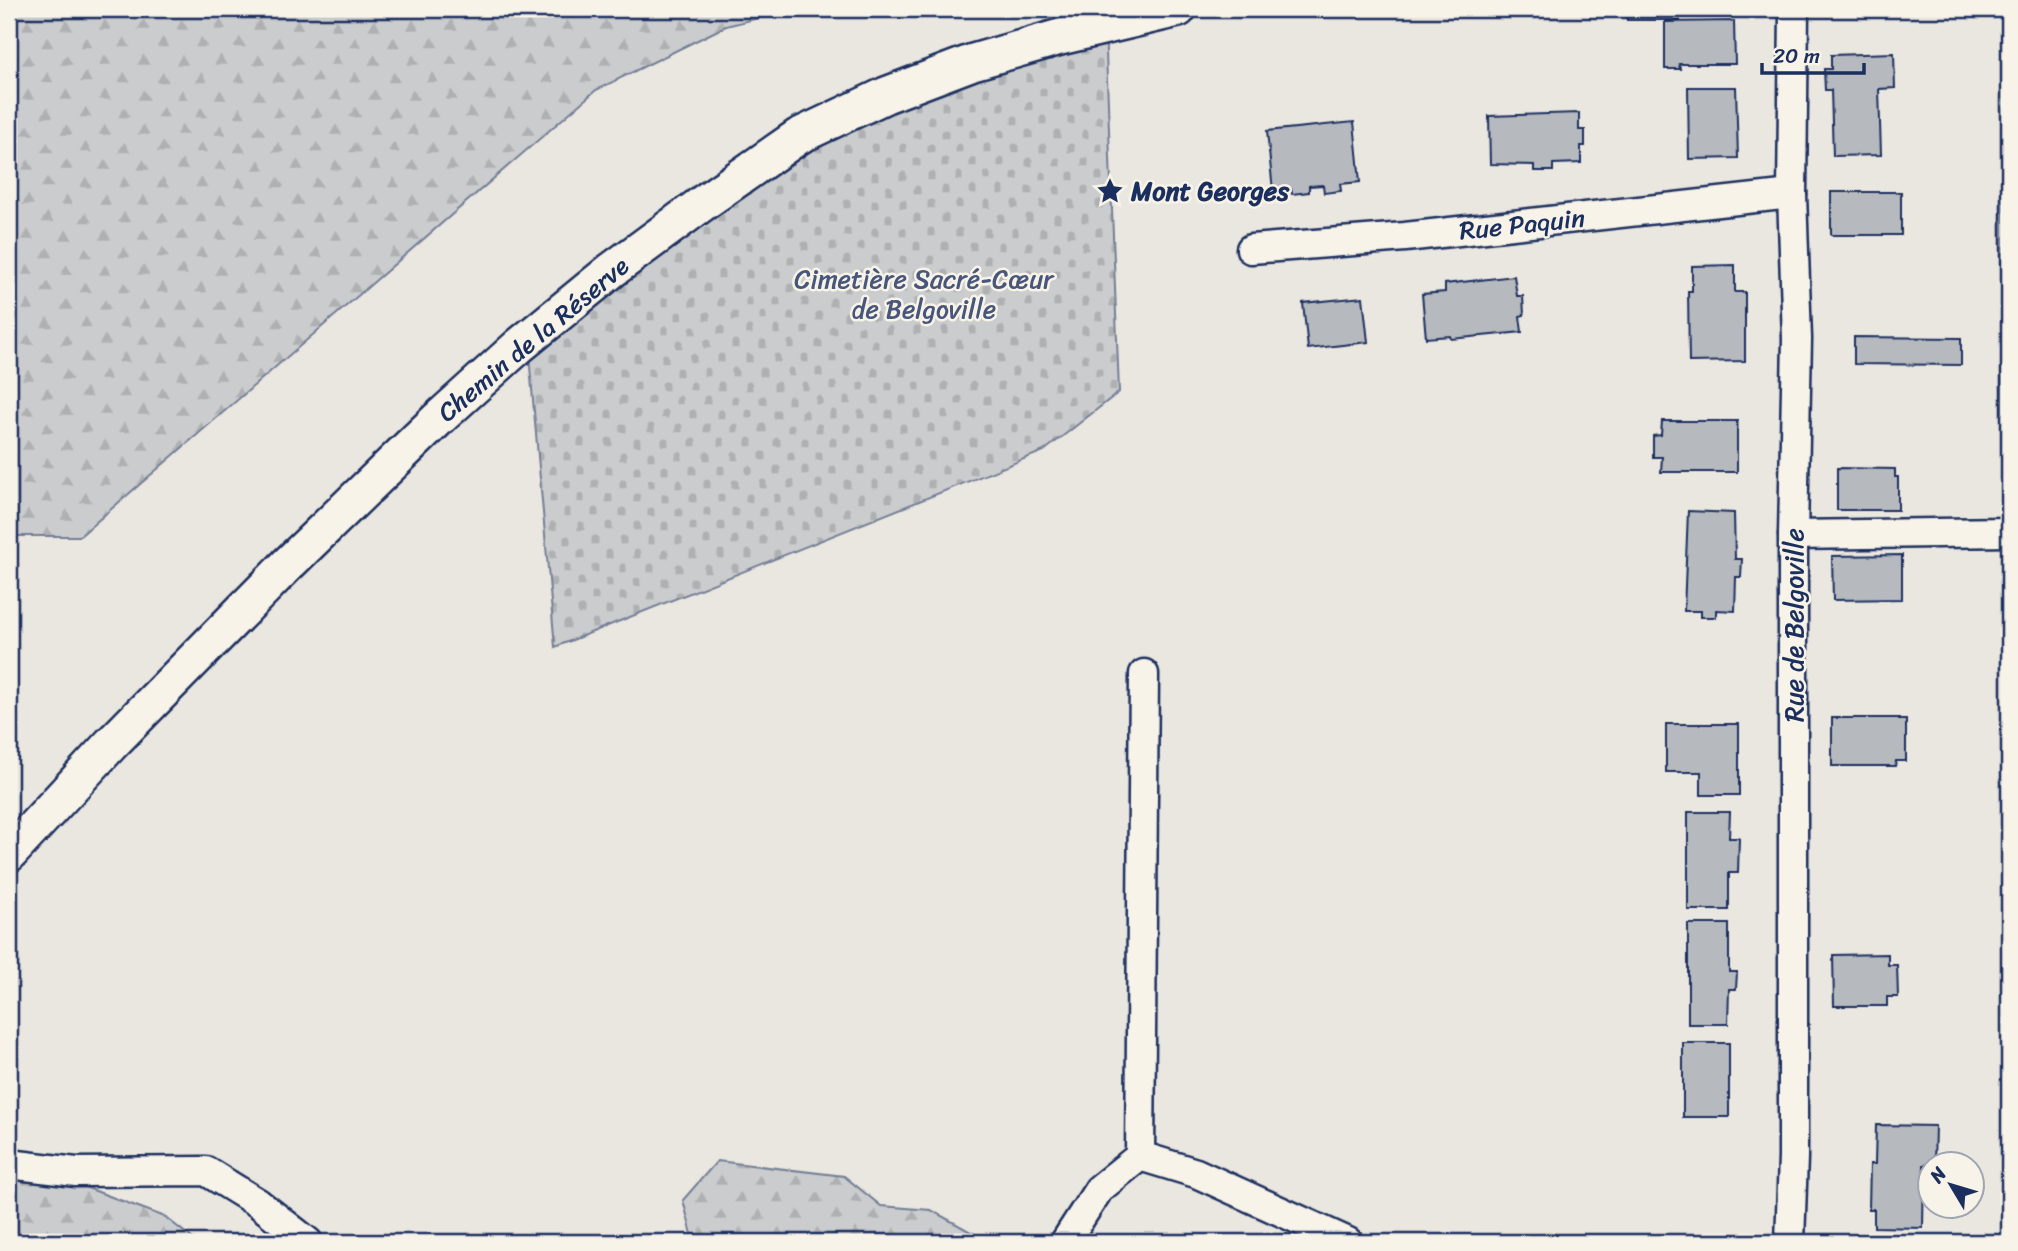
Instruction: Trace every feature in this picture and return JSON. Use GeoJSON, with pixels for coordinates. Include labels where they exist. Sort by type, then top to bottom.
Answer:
{"type":"FeatureCollection","features":[{"type":"Feature","properties":{"kind":"street","name":"Chemin de la Réserve"},"geometry":{"type":"LineString","coordinates":[[9,854],[111,744],[287,565],[437,420],[519,346],[602,278],[703,203],[799,136],[886,95],[986,58],[1178,9]]}},
{"type":"Feature","properties":{"kind":"street","name":"Rue de Belgoville"},"geometry":{"type":"LineString","coordinates":[[1790,1242],[1793,1157],[1793,535],[1797,339],[1793,194],[1794,9]]}},
{"type":"Feature","properties":{"kind":"street","name":"Rue Paquin"},"geometry":{"type":"LineString","coordinates":[[1251,249],[1405,237],[1793,194]]}},
{"type":"Feature","properties":{"kind":"street"},"geometry":{"type":"LineString","coordinates":[[1793,535],[2009,532]]}},
{"type":"Feature","properties":{"kind":"street"},"geometry":{"type":"LineString","coordinates":[[1140,1156],[1144,674]]}},
{"type":"Feature","properties":{"kind":"street"},"geometry":{"type":"LineString","coordinates":[[1065,1242],[1098,1189],[1140,1156]]}},
{"type":"Feature","properties":{"kind":"street"},"geometry":{"type":"LineString","coordinates":[[1140,1156],[1196,1173],[1348,1242]]}},
{"type":"Feature","properties":{"kind":"street"},"geometry":{"type":"LineString","coordinates":[[9,1164],[76,1172],[206,1171],[258,1203],[308,1242]]}},
{"type":"Feature","properties":{"kind":"green space"},"geometry":{"type":"Polygon","coordinates":[[[9,9],[796,9],[726,26],[596,90],[80,536],[9,536],[9,9]]]}},
{"type":"Feature","properties":{"kind":"green space"},"geometry":{"type":"Polygon","coordinates":[[[2004,9],[2009,9],[2009,420],[2002,412],[2004,9]]]}},
{"type":"Feature","properties":{"kind":"green space","name":"Cimetière Sacré-Cœur de Belgoville"},"geometry":{"type":"Polygon","coordinates":[[[1105,26],[1119,392],[1044,451],[555,647],[528,344],[802,142],[1105,26]]]}},
{"type":"Feature","properties":{"kind":"green space"},"geometry":{"type":"Polygon","coordinates":[[[717,1161],[844,1176],[881,1206],[931,1210],[989,1242],[694,1242],[683,1200],[717,1161]]]}},
{"type":"Feature","properties":{"kind":"green space"},"geometry":{"type":"Polygon","coordinates":[[[42,1171],[165,1217],[197,1242],[9,1242],[9,1176],[42,1171]]]}},
{"type":"Feature","properties":{"kind":"building"},"geometry":{"type":"Polygon","coordinates":[[[1627,9],[1680,9],[1680,20],[1627,20],[1627,9]]]}},
{"type":"Feature","properties":{"kind":"building"},"geometry":{"type":"Polygon","coordinates":[[[1734,21],[1735,64],[1679,64],[1680,69],[1665,69],[1665,22],[1734,21]]]}},
{"type":"Feature","properties":{"kind":"building"},"geometry":{"type":"Polygon","coordinates":[[[1894,53],[1895,88],[1879,89],[1881,155],[1833,156],[1831,90],[1825,90],[1824,69],[1831,69],[1831,55],[1894,53]]]}},
{"type":"Feature","properties":{"kind":"building"},"geometry":{"type":"Polygon","coordinates":[[[1688,87],[1736,87],[1738,158],[1689,159],[1688,87]]]}},
{"type":"Feature","properties":{"kind":"building"},"geometry":{"type":"Polygon","coordinates":[[[1579,113],[1579,130],[1585,130],[1581,163],[1553,164],[1553,171],[1534,171],[1534,165],[1490,164],[1489,116],[1579,113]]]}},
{"type":"Feature","properties":{"kind":"building"},"geometry":{"type":"Polygon","coordinates":[[[1354,122],[1360,182],[1340,184],[1341,191],[1324,193],[1323,185],[1309,186],[1309,192],[1292,194],[1291,189],[1273,191],[1267,131],[1354,122]]]}},
{"type":"Feature","properties":{"kind":"building"},"geometry":{"type":"Polygon","coordinates":[[[1831,192],[1901,192],[1901,235],[1831,235],[1831,192]]]}},
{"type":"Feature","properties":{"kind":"building"},"geometry":{"type":"Polygon","coordinates":[[[1735,265],[1735,292],[1745,292],[1745,361],[1689,362],[1688,291],[1692,291],[1692,266],[1735,265]]]}},
{"type":"Feature","properties":{"kind":"building"},"geometry":{"type":"Polygon","coordinates":[[[1514,276],[1517,296],[1523,296],[1524,315],[1520,316],[1522,332],[1451,339],[1450,336],[1426,338],[1422,294],[1445,292],[1445,284],[1514,276]]]}},
{"type":"Feature","properties":{"kind":"building"},"geometry":{"type":"Polygon","coordinates":[[[1363,297],[1368,342],[1308,349],[1303,303],[1363,297]]]}},
{"type":"Feature","properties":{"kind":"building"},"geometry":{"type":"Polygon","coordinates":[[[1854,337],[1961,338],[1961,365],[1854,364],[1854,337]]]}},
{"type":"Feature","properties":{"kind":"building"},"geometry":{"type":"Polygon","coordinates":[[[1662,421],[1737,421],[1737,472],[1661,472],[1662,457],[1653,457],[1653,436],[1661,435],[1662,421]]]}},
{"type":"Feature","properties":{"kind":"building"},"geometry":{"type":"Polygon","coordinates":[[[1837,468],[1895,469],[1895,477],[1898,477],[1898,510],[1837,510],[1837,468]]]}},
{"type":"Feature","properties":{"kind":"building"},"geometry":{"type":"Polygon","coordinates":[[[1688,511],[1734,513],[1735,559],[1742,559],[1741,577],[1736,577],[1735,611],[1716,610],[1716,617],[1701,617],[1701,611],[1684,611],[1688,511]]]}},
{"type":"Feature","properties":{"kind":"building"},"geometry":{"type":"Polygon","coordinates":[[[1902,555],[1902,599],[1833,600],[1832,556],[1902,555]]]}},
{"type":"Feature","properties":{"kind":"building"},"geometry":{"type":"Polygon","coordinates":[[[1832,718],[1906,720],[1906,761],[1896,761],[1895,766],[1832,766],[1832,718]]]}},
{"type":"Feature","properties":{"kind":"building"},"geometry":{"type":"Polygon","coordinates":[[[1666,724],[1739,724],[1739,795],[1701,795],[1701,772],[1666,772],[1666,724]]]}},
{"type":"Feature","properties":{"kind":"building"},"geometry":{"type":"Polygon","coordinates":[[[1688,812],[1730,812],[1729,838],[1739,838],[1738,873],[1729,873],[1729,910],[1688,910],[1688,812]]]}},
{"type":"Feature","properties":{"kind":"building"},"geometry":{"type":"Polygon","coordinates":[[[1688,924],[1729,924],[1729,972],[1737,972],[1736,989],[1729,989],[1728,1024],[1688,1024],[1688,924]]]}},
{"type":"Feature","properties":{"kind":"building"},"geometry":{"type":"Polygon","coordinates":[[[1888,954],[1888,965],[1897,965],[1898,997],[1887,997],[1887,1006],[1834,1006],[1833,955],[1888,954]]]}},
{"type":"Feature","properties":{"kind":"building"},"geometry":{"type":"Polygon","coordinates":[[[1683,1043],[1729,1043],[1729,1117],[1683,1117],[1683,1043]]]}},
{"type":"Feature","properties":{"kind":"building"},"geometry":{"type":"Polygon","coordinates":[[[1876,1125],[1935,1126],[1934,1150],[1916,1150],[1916,1220],[1923,1220],[1923,1228],[1874,1227],[1874,1209],[1869,1209],[1870,1164],[1875,1164],[1876,1125]]]}},
{"type":"Feature","properties":{"kind":"place","name":"Mont Georges"},"geometry":{"type":"Point","coordinates":[1110,191]}}]}
